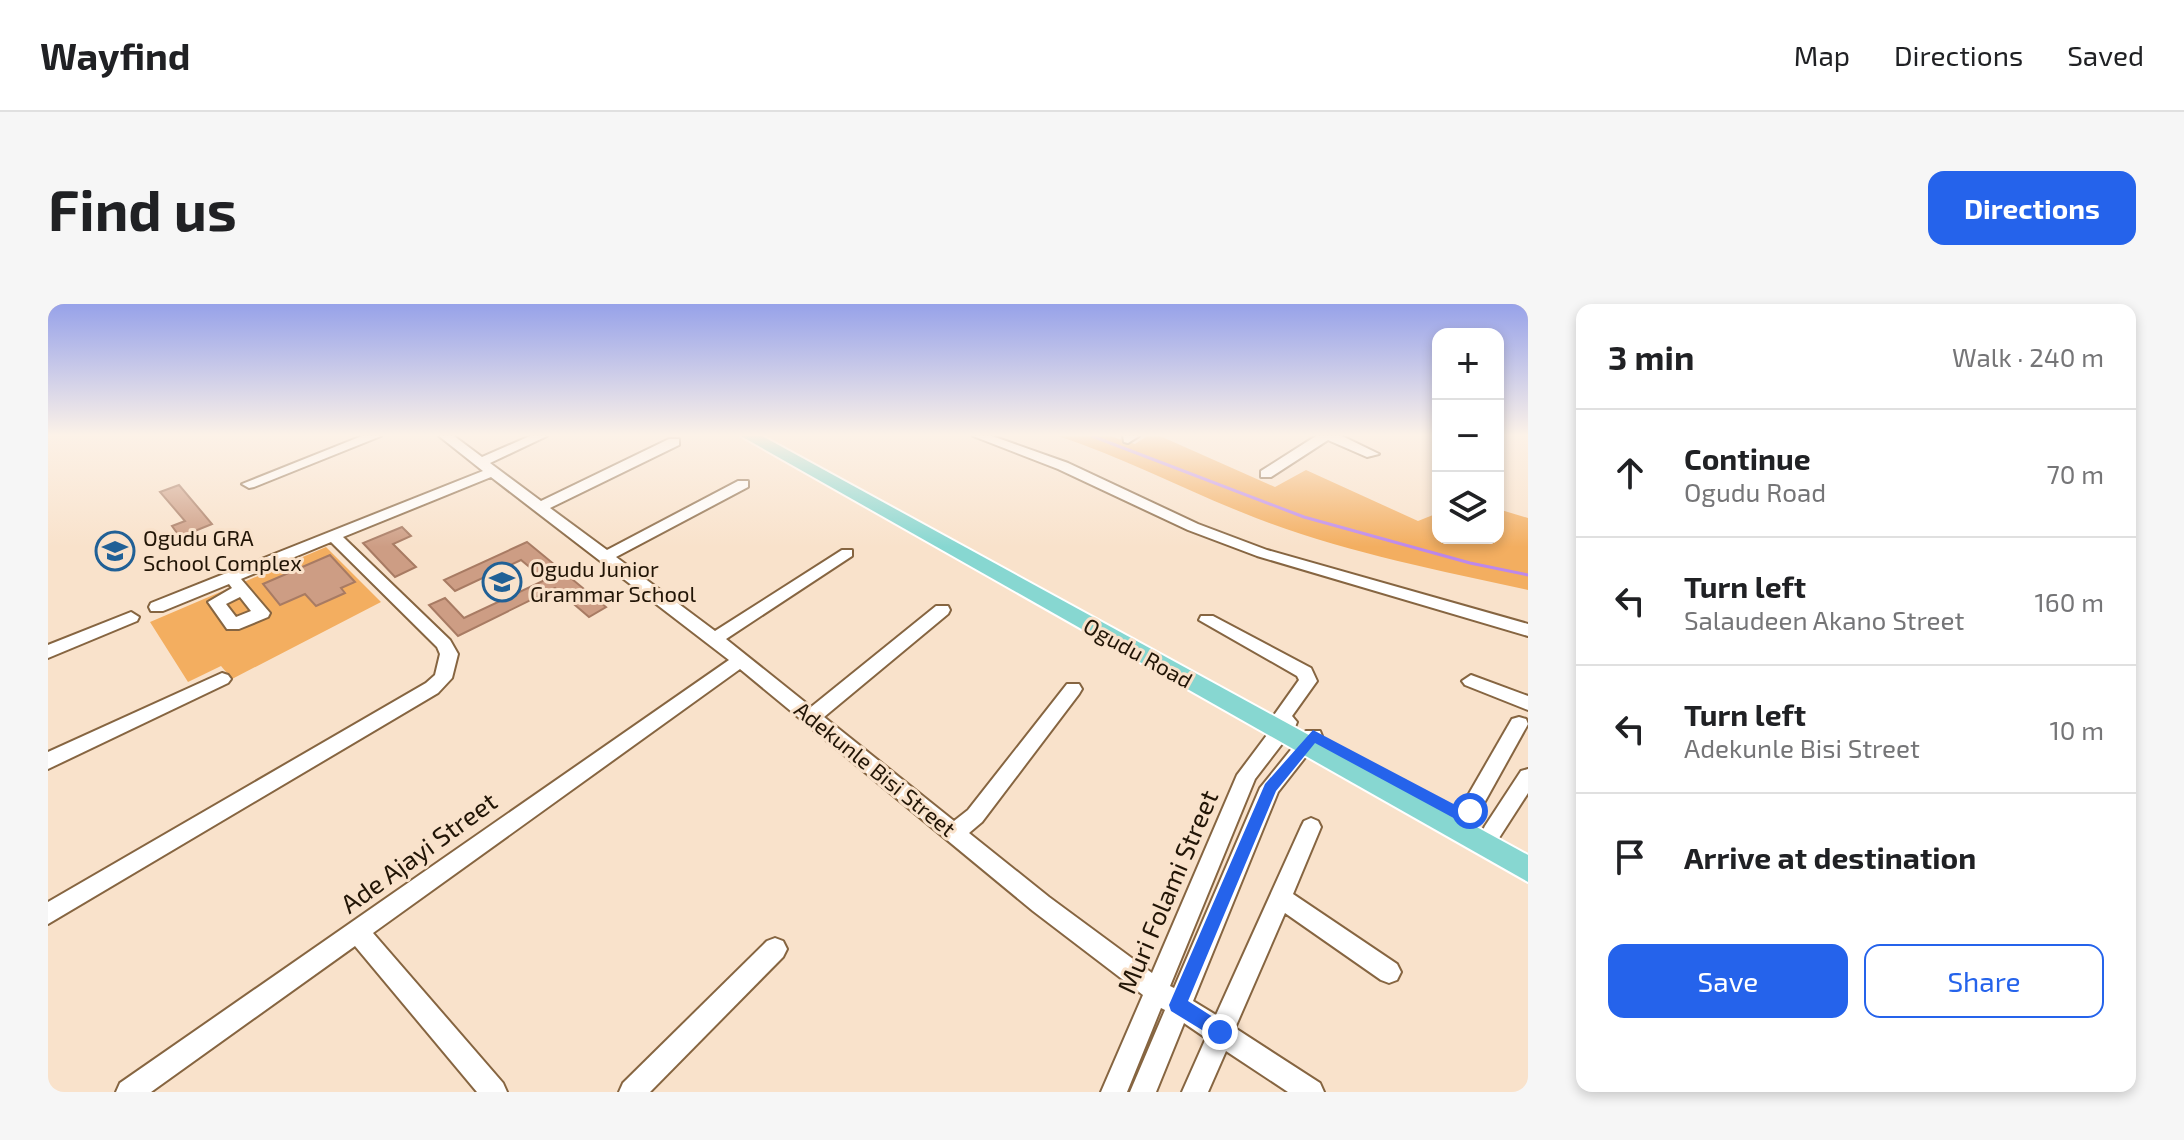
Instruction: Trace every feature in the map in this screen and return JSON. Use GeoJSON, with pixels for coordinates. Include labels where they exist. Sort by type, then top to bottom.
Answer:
{"type":"FeatureCollection","features":[{"type":"Feature","properties":{"kind":"main road","name":"Ogudu Road"},"geometry":{"type":"LineString","coordinates":[[817,473],[1283,724]]}},
{"type":"Feature","properties":{"kind":"main road","name":"Ogudu Road"},"geometry":{"type":"LineString","coordinates":[[835,473],[1283,724],[1528,869]]}},
{"type":"Feature","properties":{"kind":"main road","name":"Ogudu Road"},"geometry":{"type":"LineString","coordinates":[[1309,741],[1466,817],[1528,851]]}},
{"type":"Feature","properties":{"kind":"street"},"geometry":{"type":"LineString","coordinates":[[249,484],[278,473]]}},
{"type":"Feature","properties":{"kind":"street"},"geometry":{"type":"LineString","coordinates":[[157,607],[237,584],[333,536],[473,473]]}},
{"type":"Feature","properties":{"kind":"street","name":"Adekunle Bisi Street"},"geometry":{"type":"LineString","coordinates":[[493,473],[715,639],[953,833],[1167,998],[1311,1092]]}},
{"type":"Feature","properties":{"kind":"street"},"geometry":{"type":"LineString","coordinates":[[539,508],[611,473]]}},
{"type":"Feature","properties":{"kind":"street"},"geometry":{"type":"LineString","coordinates":[[1077,473],[1193,527],[1262,553],[1528,630]]}},
{"type":"Feature","properties":{"kind":"street"},"geometry":{"type":"LineString","coordinates":[[605,557],[743,484]]}},
{"type":"Feature","properties":{"kind":"street"},"geometry":{"type":"LineString","coordinates":[[50,909],[432,688],[443,678],[449,654],[444,644],[333,536]]}},
{"type":"Feature","properties":{"kind":"street"},"geometry":{"type":"LineString","coordinates":[[715,639],[847,553]]}},
{"type":"Feature","properties":{"kind":"street"},"geometry":{"type":"LineString","coordinates":[[812,717],[942,610]]}},
{"type":"Feature","properties":{"kind":"street"},"geometry":{"type":"LineString","coordinates":[[48,652],[131,617]]}},
{"type":"Feature","properties":{"kind":"street","name":"Muri Folami Street"},"geometry":{"type":"LineString","coordinates":[[1114,1092],[1167,998],[1247,775],[1283,724],[1308,681],[1305,672],[1207,620]]}},
{"type":"Feature","properties":{"kind":"street","name":"Ade Ajayi Street"},"geometry":{"type":"LineString","coordinates":[[129,1092],[741,660]]}},
{"type":"Feature","properties":{"kind":"street"},"geometry":{"type":"LineString","coordinates":[[48,761],[222,679]]}},
{"type":"Feature","properties":{"kind":"street"},"geometry":{"type":"LineString","coordinates":[[1471,681],[1528,703]]}},
{"type":"Feature","properties":{"kind":"street"},"geometry":{"type":"LineString","coordinates":[[953,833],[975,816],[1073,689]]}},
{"type":"Feature","properties":{"kind":"street"},"geometry":{"type":"LineString","coordinates":[[1466,817],[1519,724]]}},
{"type":"Feature","properties":{"kind":"street"},"geometry":{"type":"LineString","coordinates":[[1143,1092],[1167,998],[1270,788],[1309,741]]}},
{"type":"Feature","properties":{"kind":"street"},"geometry":{"type":"LineString","coordinates":[[1492,832],[1528,777]]}},
{"type":"Feature","properties":{"kind":"street"},"geometry":{"type":"LineString","coordinates":[[1195,1092],[1311,827]]}},
{"type":"Feature","properties":{"kind":"street"},"geometry":{"type":"LineString","coordinates":[[1282,899],[1389,972]]}},
{"type":"Feature","properties":{"kind":"street"},"geometry":{"type":"LineString","coordinates":[[358,932],[494,1092]]}},
{"type":"Feature","properties":{"kind":"street"},"geometry":{"type":"LineString","coordinates":[[632,1092],[775,949]]}},
{"type":"Feature","properties":{"kind":"shaded area"},"geometry":{"type":"Polygon","coordinates":[[[1150,473],[1243,473],[1275,487],[1301,473],[1312,473],[1418,521],[1432,515],[1432,544],[1504,544],[1504,511],[1528,518],[1528,590],[1390,559],[1289,530],[1150,473]]]}},
{"type":"Feature","properties":{"kind":"shaded area"},"geometry":{"type":"Polygon","coordinates":[[[326,547],[381,602],[232,679],[221,666],[188,682],[150,622],[326,547]]]}},
{"type":"Feature","properties":{"kind":"building"},"geometry":{"type":"Polygon","coordinates":[[[179,485],[212,524],[180,537],[172,526],[185,521],[160,492],[179,485]]]}},
{"type":"Feature","properties":{"kind":"building"},"geometry":{"type":"Polygon","coordinates":[[[402,527],[411,536],[393,544],[416,567],[395,577],[363,543],[402,527]]]}},
{"type":"Feature","properties":{"kind":"building"},"geometry":{"type":"Polygon","coordinates":[[[527,542],[606,607],[589,617],[555,588],[458,636],[429,605],[445,598],[464,618],[545,580],[521,560],[455,591],[444,580],[527,542]]]}},
{"type":"Feature","properties":{"kind":"building"},"geometry":{"type":"Polygon","coordinates":[[[330,555],[355,582],[341,588],[345,593],[316,606],[305,594],[280,605],[263,584],[330,555]]]}},
{"type":"Feature","properties":{"kind":"waterway"},"geometry":{"type":"LineString","coordinates":[[1188,473],[1304,517],[1470,563],[1528,575]]}},
{"type":"Feature","properties":{"kind":"place","name":"Ogudu GRA School Complex"},"geometry":{"type":"Point","coordinates":[115,551]}},
{"type":"Feature","properties":{"kind":"place","name":"Ogudu Junior Grammar School"},"geometry":{"type":"Point","coordinates":[502,582]}},
{"type":"Feature","properties":{"kind":"route"},"geometry":{"type":"LineString","coordinates":[[1220,1032],[1177,1005],[1270,788],[1313,736],[1466,817],[1470,811]]}}]}
